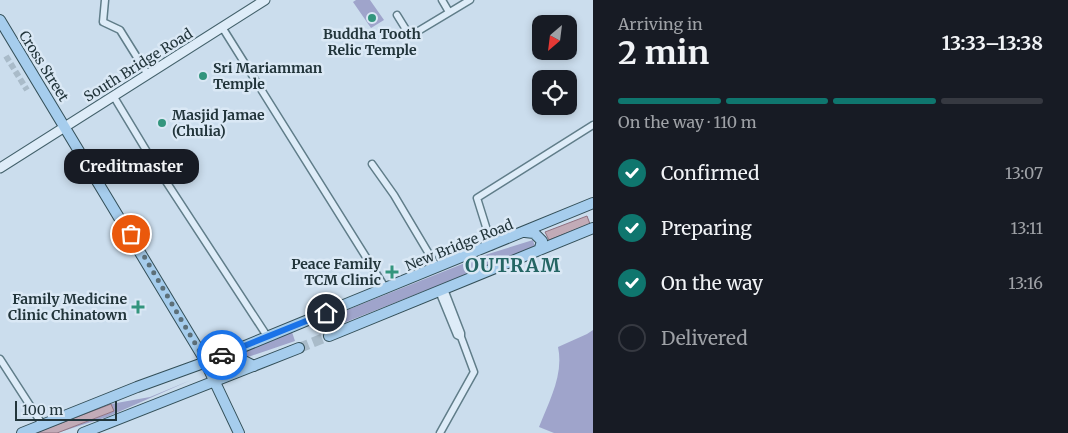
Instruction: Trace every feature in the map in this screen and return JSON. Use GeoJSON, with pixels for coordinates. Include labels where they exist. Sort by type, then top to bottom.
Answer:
{"type":"FeatureCollection","features":[{"type":"Feature","properties":{"kind":"main road","name":"South Bridge Road"},"geometry":{"type":"LineString","coordinates":[[0,168],[265,0]]}},
{"type":"Feature","properties":{"kind":"main road","name":"Cross Street"},"geometry":{"type":"LineString","coordinates":[[0,20],[206,362],[217,382],[239,433]]}},
{"type":"Feature","properties":{"kind":"main road","name":"New Bridge Road"},"geometry":{"type":"LineString","coordinates":[[22,433],[206,362],[593,203]]}},
{"type":"Feature","properties":{"kind":"main road"},"geometry":{"type":"LineString","coordinates":[[329,336],[540,248],[593,228]]}},
{"type":"Feature","properties":{"kind":"main road"},"geometry":{"type":"LineString","coordinates":[[525,232],[538,235],[542,241],[540,248]]}},
{"type":"Feature","properties":{"kind":"main road"},"geometry":{"type":"LineString","coordinates":[[85,433],[299,348]]}},
{"type":"Feature","properties":{"kind":"main road"},"geometry":{"type":"LineString","coordinates":[[234,349],[240,359],[254,366]]}},
{"type":"Feature","properties":{"kind":"street"},"geometry":{"type":"LineString","coordinates":[[105,0],[103,22],[120,30],[148,74]]}},
{"type":"Feature","properties":{"kind":"street"},"geometry":{"type":"LineString","coordinates":[[442,0],[449,12]]}},
{"type":"Feature","properties":{"kind":"street"},"geometry":{"type":"LineString","coordinates":[[397,15],[410,36],[470,0]]}},
{"type":"Feature","properties":{"kind":"street"},"geometry":{"type":"LineString","coordinates":[[222,28],[386,289]]}},
{"type":"Feature","properties":{"kind":"street"},"geometry":{"type":"LineString","coordinates":[[114,97],[152,160],[267,336]]}},
{"type":"Feature","properties":{"kind":"street"},"geometry":{"type":"LineString","coordinates":[[492,246],[477,198],[593,125]]}},
{"type":"Feature","properties":{"kind":"street"},"geometry":{"type":"LineString","coordinates":[[585,131],[593,132]]}},
{"type":"Feature","properties":{"kind":"street"},"geometry":{"type":"LineString","coordinates":[[372,164],[394,194],[435,264],[426,273]]}},
{"type":"Feature","properties":{"kind":"street"},"geometry":{"type":"LineString","coordinates":[[416,230],[441,267]]}},
{"type":"Feature","properties":{"kind":"street"},"geometry":{"type":"LineString","coordinates":[[440,433],[474,372],[461,333],[441,290]]}},
{"type":"Feature","properties":{"kind":"street"},"geometry":{"type":"LineString","coordinates":[[0,359],[42,424]]}},
{"type":"Feature","properties":{"kind":"shaded area"},"geometry":{"type":"Polygon","coordinates":[[[356,0],[370,0],[384,20],[371,28],[353,2],[356,0]]]}},
{"type":"Feature","properties":{"kind":"shaded area"},"geometry":{"type":"Polygon","coordinates":[[[587,216],[590,224],[549,240],[545,232],[587,216]]]}},
{"type":"Feature","properties":{"kind":"shaded area"},"geometry":{"type":"Polygon","coordinates":[[[533,240],[535,247],[341,324],[337,314],[485,255],[533,240]]]}},
{"type":"Feature","properties":{"kind":"shaded area"},"geometry":{"type":"Polygon","coordinates":[[[593,330],[593,433],[554,433],[539,427],[557,378],[559,368],[558,347],[593,330]]]}},
{"type":"Feature","properties":{"kind":"shaded area"},"geometry":{"type":"Polygon","coordinates":[[[292,332],[295,341],[245,358],[242,355],[243,352],[292,332]]]}},
{"type":"Feature","properties":{"kind":"shaded area"},"geometry":{"type":"Polygon","coordinates":[[[191,380],[107,417],[60,432],[114,411],[111,404],[150,397],[191,380]]]}},
{"type":"Feature","properties":{"kind":"shaded area"},"geometry":{"type":"Polygon","coordinates":[[[111,404],[114,411],[57,433],[35,433],[111,404]]]}},
{"type":"Feature","properties":{"kind":"tunnel"},"geometry":{"type":"LineString","coordinates":[[6,56],[27,90]]}},
{"type":"Feature","properties":{"kind":"tunnel"},"geometry":{"type":"LineString","coordinates":[[299,348],[329,336]]}},
{"type":"Feature","properties":{"kind":"way so far"},"geometry":{"type":"LineString","coordinates":[[131,234],[206,362],[222,355]]}},
{"type":"Feature","properties":{"kind":"place","name":"Buddha Tooth Relic Temple"},"geometry":{"type":"Point","coordinates":[372,18]}},
{"type":"Feature","properties":{"kind":"place","name":"Sri Mariamman Temple"},"geometry":{"type":"Point","coordinates":[203,76]}},
{"type":"Feature","properties":{"kind":"place","name":"Masjid Jamae (Chulia)"},"geometry":{"type":"Point","coordinates":[162,123]}},
{"type":"Feature","properties":{"kind":"place","name":"Creditmaster"},"geometry":{"type":"Point","coordinates":[131,234]}},
{"type":"Feature","properties":{"kind":"place","name":"Peace Family TCM Clinic"},"geometry":{"type":"Point","coordinates":[392,272]}},
{"type":"Feature","properties":{"kind":"place","name":"Family Medicine Clinic Chinatown"},"geometry":{"type":"Point","coordinates":[138,307]}},
{"type":"Feature","properties":{"kind":"district","name":"OUTRAM"},"geometry":{"type":"Point","coordinates":[513,265]}},
{"type":"Feature","properties":{"kind":"route"},"geometry":{"type":"LineString","coordinates":[[222,355],[326,313]]}}]}
